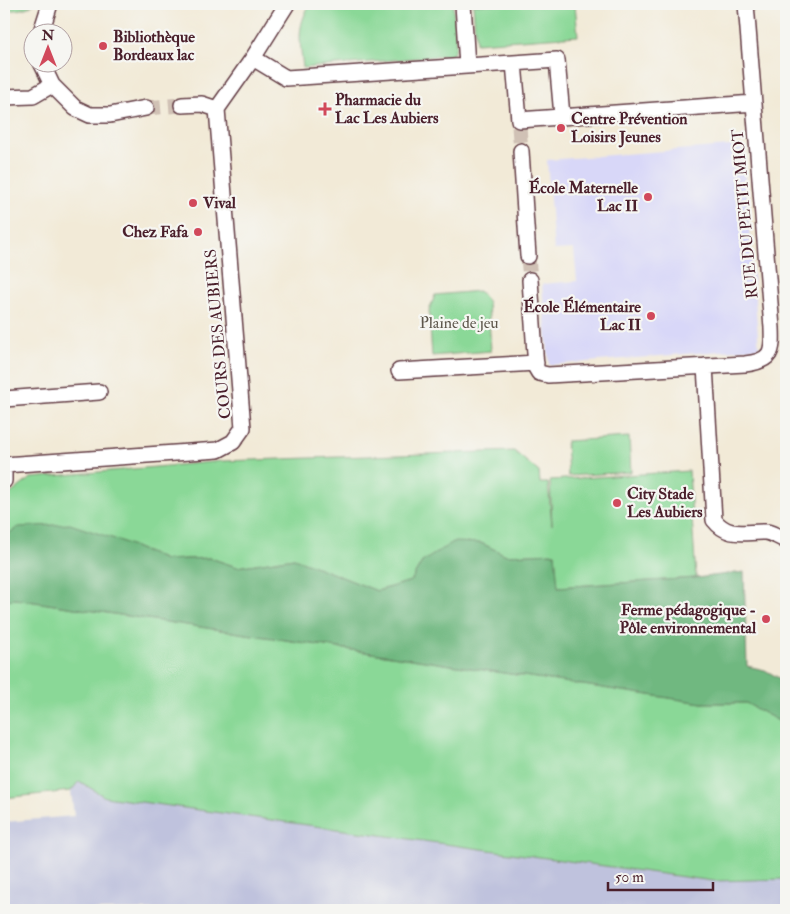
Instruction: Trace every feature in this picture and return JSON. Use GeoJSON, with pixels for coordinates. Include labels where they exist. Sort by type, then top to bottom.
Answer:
{"type":"FeatureCollection","features":[{"type":"Feature","properties":{"kind":"street"},"geometry":{"type":"LineString","coordinates":[[44,22],[50,4]]}},
{"type":"Feature","properties":{"kind":"street"},"geometry":{"type":"LineString","coordinates":[[182,105],[202,104],[217,109],[254,58],[287,4]]}},
{"type":"Feature","properties":{"kind":"street"},"geometry":{"type":"LineString","coordinates":[[463,4],[467,66]]}},
{"type":"Feature","properties":{"kind":"street","name":"RUE DU PETIT MIOT"},"geometry":{"type":"LineString","coordinates":[[536,363],[539,373],[548,375],[756,362],[771,354],[773,344],[746,4]]}},
{"type":"Feature","properties":{"kind":"street"},"geometry":{"type":"LineString","coordinates":[[254,58],[286,78],[557,60],[562,116]]}},
{"type":"Feature","properties":{"kind":"street"},"geometry":{"type":"LineString","coordinates":[[514,63],[519,123],[562,116],[754,103]]}},
{"type":"Feature","properties":{"kind":"street"},"geometry":{"type":"LineString","coordinates":[[46,72],[52,85],[75,108],[90,115],[110,115],[146,108]]}},
{"type":"Feature","properties":{"kind":"street"},"geometry":{"type":"LineString","coordinates":[[4,97],[32,96],[52,85]]}},
{"type":"Feature","properties":{"kind":"street","name":"COURS DES AUBIERS"},"geometry":{"type":"LineString","coordinates":[[4,466],[218,450],[234,442],[243,428],[217,109]]}},
{"type":"Feature","properties":{"kind":"street"},"geometry":{"type":"LineString","coordinates":[[521,151],[528,256]]}},
{"type":"Feature","properties":{"kind":"street"},"geometry":{"type":"LineString","coordinates":[[399,371],[536,363],[530,280]]}},
{"type":"Feature","properties":{"kind":"street"},"geometry":{"type":"LineString","coordinates":[[705,366],[714,520],[719,527],[728,532],[769,532],[785,540]]}},
{"type":"Feature","properties":{"kind":"street"},"geometry":{"type":"LineString","coordinates":[[4,399],[99,392]]}},
{"type":"Feature","properties":{"kind":"street"},"geometry":{"type":"LineString","coordinates":[[4,466],[4,481]]}},
{"type":"Feature","properties":{"kind":"shaded area"},"geometry":{"type":"Polygon","coordinates":[[[742,145],[759,348],[549,365],[542,284],[577,281],[574,249],[554,250],[547,160],[742,145]]]}},
{"type":"Feature","properties":{"kind":"shaded area"},"geometry":{"type":"Polygon","coordinates":[[[79,781],[105,797],[710,881],[786,879],[786,910],[4,910],[4,822],[74,816],[71,791],[79,781]]]}},
{"type":"Feature","properties":{"kind":"green space"},"geometry":{"type":"Polygon","coordinates":[[[4,4],[34,4],[23,9],[4,11],[4,4]]]}},
{"type":"Feature","properties":{"kind":"green space"},"geometry":{"type":"Polygon","coordinates":[[[310,4],[453,4],[456,46],[451,55],[303,68],[300,35],[310,4]]]}},
{"type":"Feature","properties":{"kind":"green space"},"geometry":{"type":"Polygon","coordinates":[[[473,4],[575,4],[578,36],[476,43],[473,4]]]}},
{"type":"Feature","properties":{"kind":"green space","name":"Plaine de jeu"},"geometry":{"type":"Polygon","coordinates":[[[479,291],[488,302],[491,351],[432,356],[429,311],[435,295],[479,291]]]}},
{"type":"Feature","properties":{"kind":"green space"},"geometry":{"type":"Polygon","coordinates":[[[629,437],[631,472],[568,476],[566,441],[629,437]]]}},
{"type":"Feature","properties":{"kind":"green space"},"geometry":{"type":"Polygon","coordinates":[[[514,451],[539,472],[540,483],[548,483],[552,525],[550,480],[689,471],[696,578],[557,587],[555,553],[506,555],[481,543],[422,562],[411,581],[377,591],[294,558],[237,567],[210,558],[165,560],[121,541],[4,537],[4,494],[10,494],[31,478],[223,461],[514,451]]]}},
{"type":"Feature","properties":{"kind":"green space"},"geometry":{"type":"Polygon","coordinates":[[[70,524],[121,541],[165,560],[210,558],[237,567],[294,558],[377,591],[411,581],[422,562],[453,542],[481,543],[506,555],[555,553],[558,587],[696,578],[744,572],[747,666],[765,670],[786,682],[786,725],[746,703],[702,703],[15,599],[4,600],[4,537],[18,527],[70,524]]]}},
{"type":"Feature","properties":{"kind":"green space"},"geometry":{"type":"Polygon","coordinates":[[[15,599],[702,703],[746,703],[786,725],[786,879],[713,881],[105,797],[79,781],[71,791],[4,798],[4,600],[15,599]]]}},
{"type":"Feature","properties":{"kind":"tunnel"},"geometry":{"type":"LineString","coordinates":[[146,108],[182,105]]}},
{"type":"Feature","properties":{"kind":"tunnel"},"geometry":{"type":"LineString","coordinates":[[519,127],[521,151]]}},
{"type":"Feature","properties":{"kind":"tunnel"},"geometry":{"type":"LineString","coordinates":[[528,256],[530,280]]}},
{"type":"Feature","properties":{"kind":"place","name":"Bibliothèque Bordeaux lac"},"geometry":{"type":"Point","coordinates":[103,46]}},
{"type":"Feature","properties":{"kind":"place","name":"Pharmacie du Lac Les Aubiers"},"geometry":{"type":"Point","coordinates":[325,109]}},
{"type":"Feature","properties":{"kind":"place","name":"Centre Prévention Loisirs Jeunes"},"geometry":{"type":"Point","coordinates":[561,128]}},
{"type":"Feature","properties":{"kind":"place","name":"École Maternelle Lac II"},"geometry":{"type":"Point","coordinates":[648,197]}},
{"type":"Feature","properties":{"kind":"place","name":"Vival"},"geometry":{"type":"Point","coordinates":[193,203]}},
{"type":"Feature","properties":{"kind":"place","name":"Chez Fafa"},"geometry":{"type":"Point","coordinates":[198,232]}},
{"type":"Feature","properties":{"kind":"place","name":"École Élémentaire Lac II"},"geometry":{"type":"Point","coordinates":[651,316]}},
{"type":"Feature","properties":{"kind":"place","name":"City Stade Les Aubiers"},"geometry":{"type":"Point","coordinates":[617,503]}},
{"type":"Feature","properties":{"kind":"place","name":"Ferme pédagogique - Pôle environnemental"},"geometry":{"type":"Point","coordinates":[766,619]}}]}
